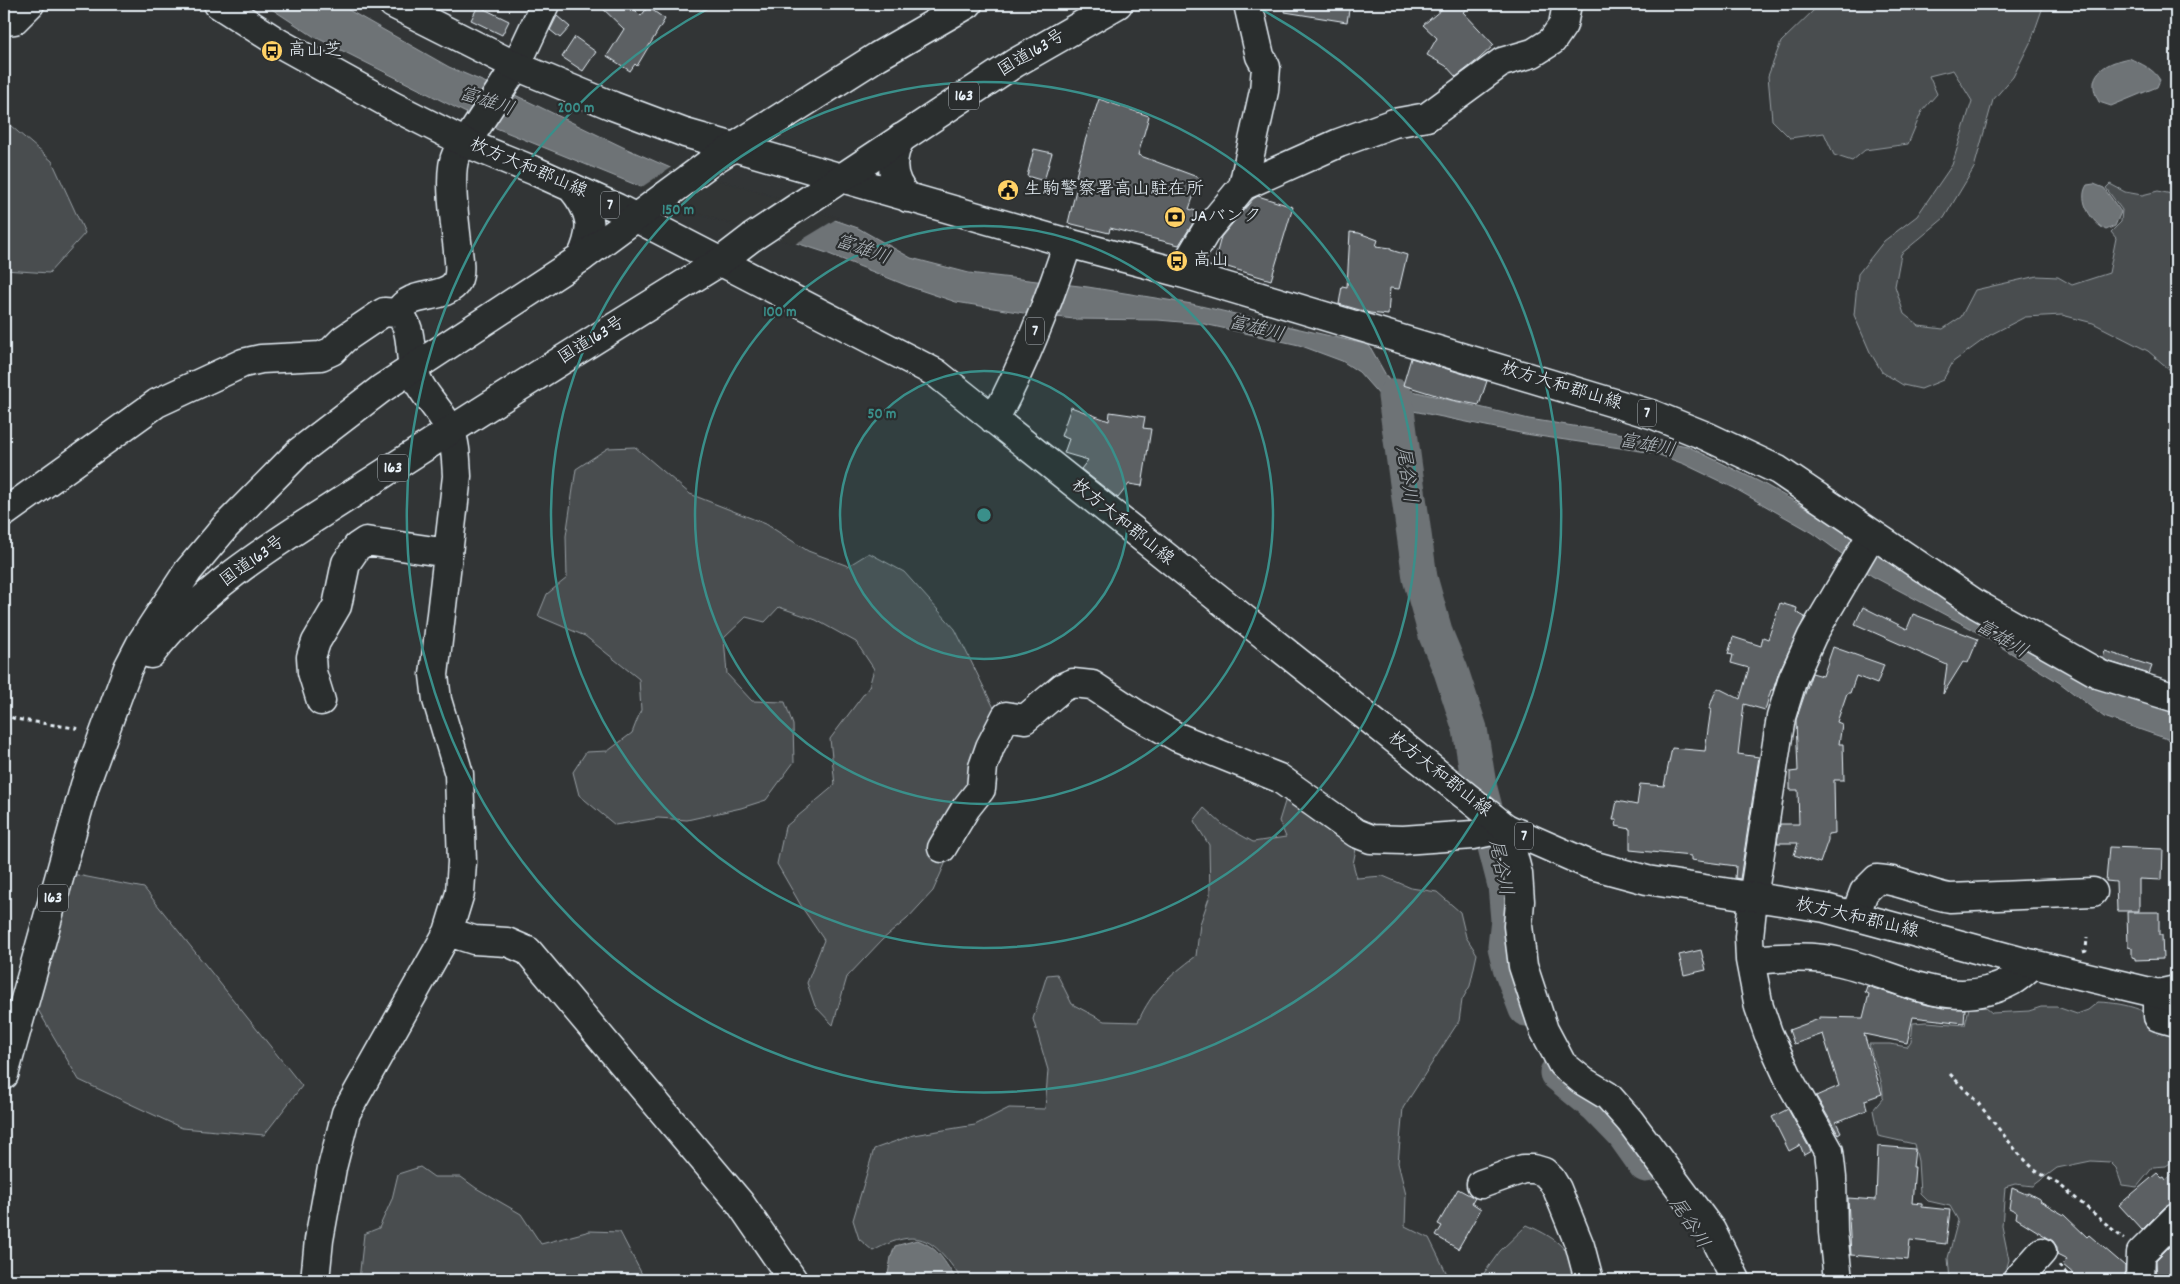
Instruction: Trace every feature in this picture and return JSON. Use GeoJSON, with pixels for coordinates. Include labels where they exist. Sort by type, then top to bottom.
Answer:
{"type":"FeatureCollection","features":[{"type":"Feature","properties":{"kind":"main road"},"geometry":{"type":"LineString","coordinates":[[4,21],[14,20],[30,4]]}},
{"type":"Feature","properties":{"kind":"main road","name":"枚方大和郡山線"},"geometry":{"type":"LineString","coordinates":[[218,4],[287,48],[393,106],[466,143],[571,186],[646,211],[721,261],[777,292],[936,373],[1506,828],[1588,864],[1647,880],[1825,908],[2033,964],[2170,994]]}},
{"type":"Feature","properties":{"kind":"main road","name":"枚方大和郡山線"},"geometry":{"type":"LineString","coordinates":[[394,4],[510,75],[655,123],[725,153],[841,179],[1181,273],[1654,415],[1706,436],[1778,470],[1976,604],[2101,675],[2176,698]]}},
{"type":"Feature","properties":{"kind":"main road"},"geometry":{"type":"LineString","coordinates":[[4,512],[157,403],[243,363],[261,359],[321,356],[332,351],[344,339],[384,312],[397,312],[413,300],[442,292],[456,282],[459,260],[453,205],[456,154],[466,143],[510,75],[545,4]]}},
{"type":"Feature","properties":{"kind":"main road","name":"国道163号"},"geometry":{"type":"LineString","coordinates":[[94,726],[138,679],[151,654],[165,635],[195,605],[234,573],[450,430],[721,261],[751,238],[1015,63],[1118,4]]}},
{"type":"Feature","properties":{"kind":"main road"},"geometry":{"type":"LineString","coordinates":[[1181,273],[1206,232],[1242,186],[1264,91],[1266,67],[1260,56],[1248,4]]}},
{"type":"Feature","properties":{"kind":"main road"},"geometry":{"type":"LineString","coordinates":[[1242,186],[1339,143],[1394,123],[1427,117],[1502,62],[1533,53],[1552,41],[1563,25],[1567,4]]}},
{"type":"Feature","properties":{"kind":"main road","name":"国道163号"},"geometry":{"type":"LineString","coordinates":[[4,1075],[85,785],[94,726],[141,643],[188,571],[226,526],[300,451],[381,389],[581,258],[725,153],[878,56],[963,5]]}},
{"type":"Feature","properties":{"kind":"main road"},"geometry":{"type":"LineString","coordinates":[[901,138],[893,154],[892,169],[900,188],[908,198]]}},
{"type":"Feature","properties":{"kind":"main road"},"geometry":{"type":"LineString","coordinates":[[571,186],[587,209],[590,221],[590,234],[581,258]]}},
{"type":"Feature","properties":{"kind":"main road","name":"7"},"geometry":{"type":"LineString","coordinates":[[994,420],[1011,390],[1059,272],[1068,243]]}},
{"type":"Feature","properties":{"kind":"main road"},"geometry":{"type":"LineString","coordinates":[[315,1280],[319,1240],[332,1168],[346,1113],[448,932],[460,893],[462,862],[459,774],[437,700],[434,675],[457,476],[450,430],[423,392],[413,368],[407,327],[397,312]]}},
{"type":"Feature","properties":{"kind":"main road"},"geometry":{"type":"LineString","coordinates":[[1838,1280],[1833,1232],[1832,1178],[1829,1151],[1790,1081],[1768,1033],[1759,1007],[1750,960],[1749,937],[1753,898],[1781,717],[1793,678],[1812,636],[1872,534]]}},
{"type":"Feature","properties":{"kind":"main road"},"geometry":{"type":"LineString","coordinates":[[321,701],[312,672],[311,657],[316,642],[337,606],[346,563],[357,547],[366,541],[448,553]]}},
{"type":"Feature","properties":{"kind":"main road"},"geometry":{"type":"LineString","coordinates":[[942,848],[966,808],[981,789],[983,766],[990,747],[1006,716],[1025,719],[1063,687],[1073,683],[1092,685],[1136,714],[1177,737],[1279,778],[1356,833],[1371,839],[1402,840],[1473,835],[1506,828],[1518,874],[1520,901],[1518,926],[1524,966],[1544,1030],[1562,1064],[1583,1081],[1608,1096],[1630,1122],[1711,1230],[1736,1280]]}},
{"type":"Feature","properties":{"kind":"main road"},"geometry":{"type":"LineString","coordinates":[[1855,916],[1864,892],[1877,879],[1892,880],[1932,895],[1950,898],[2093,892]]}},
{"type":"Feature","properties":{"kind":"main road"},"geometry":{"type":"LineString","coordinates":[[448,932],[474,940],[507,942],[528,951],[740,1203],[793,1280]]}},
{"type":"Feature","properties":{"kind":"main road"},"geometry":{"type":"LineString","coordinates":[[1750,960],[1814,958],[1840,962],[1912,986],[1962,995],[1984,992],[2012,981],[2033,964]]}},
{"type":"Feature","properties":{"kind":"main road"},"geometry":{"type":"LineString","coordinates":[[2170,994],[2158,1017],[2176,1022]]}},
{"type":"Feature","properties":{"kind":"main road"},"geometry":{"type":"LineString","coordinates":[[1481,1184],[1523,1169],[1534,1169],[1544,1172],[1557,1189],[1580,1246],[1587,1269],[1588,1280]]}},
{"type":"Feature","properties":{"kind":"main road"},"geometry":{"type":"LineString","coordinates":[[2140,1280],[2140,1253],[2176,1218]]}},
{"type":"Feature","properties":{"kind":"main road"},"geometry":{"type":"LineString","coordinates":[[2017,1280],[2042,1252]]}},
{"type":"Feature","properties":{"kind":"path"},"geometry":{"type":"LineString","coordinates":[[4,714],[15,719],[94,726]]}},
{"type":"Feature","properties":{"kind":"path"},"geometry":{"type":"LineString","coordinates":[[1950,1074],[2036,1171],[2060,1185],[2140,1253]]}},
{"type":"Feature","properties":{"kind":"shaded area"},"geometry":{"type":"Polygon","coordinates":[[[1838,4],[2044,4],[2031,41],[2013,77],[1993,100],[1974,168],[1944,218],[1901,254],[1895,286],[1904,314],[1919,326],[1943,329],[1961,317],[1975,290],[2037,276],[2058,277],[2072,285],[2109,273],[2116,238],[2111,232],[2121,222],[2122,210],[2106,188],[2110,184],[2125,192],[2142,195],[2158,191],[2176,195],[2176,375],[2148,351],[2093,323],[2062,315],[2025,317],[1990,335],[1953,362],[1943,380],[1921,389],[1903,385],[1882,372],[1870,352],[1854,315],[1858,274],[1884,241],[1917,216],[1952,165],[1972,101],[1953,70],[1929,76],[1937,94],[1922,111],[1908,144],[1865,150],[1852,161],[1834,155],[1824,133],[1790,138],[1772,120],[1768,76],[1781,42],[1816,8],[1838,4]]]}},
{"type":"Feature","properties":{"kind":"shaded area"},"geometry":{"type":"Polygon","coordinates":[[[4,120],[52,161],[85,233],[49,273],[4,270],[4,120]]]}},
{"type":"Feature","properties":{"kind":"shaded area"},"geometry":{"type":"Polygon","coordinates":[[[635,447],[690,494],[766,524],[808,551],[848,566],[869,553],[904,572],[955,629],[997,714],[948,857],[933,891],[847,977],[833,1025],[815,1006],[807,983],[824,940],[803,909],[777,864],[785,827],[835,785],[830,739],[869,687],[874,669],[856,642],[816,620],[779,607],[765,622],[746,617],[724,638],[727,674],[752,701],[785,702],[793,725],[794,762],[766,800],[741,808],[687,820],[658,818],[615,825],[579,795],[573,772],[586,752],[608,751],[632,733],[641,710],[639,679],[585,636],[538,616],[547,594],[567,578],[566,536],[576,469],[608,448],[635,447]]]}},
{"type":"Feature","properties":{"kind":"shaded area"},"geometry":{"type":"Polygon","coordinates":[[[1288,792],[1357,844],[1353,864],[1357,878],[1383,876],[1411,888],[1437,892],[1460,912],[1466,937],[1477,954],[1470,986],[1462,1000],[1459,1021],[1403,1108],[1398,1163],[1406,1195],[1405,1226],[1429,1238],[1450,1280],[962,1280],[943,1255],[934,1246],[925,1241],[915,1238],[903,1239],[873,1251],[859,1239],[853,1220],[874,1149],[913,1135],[975,1125],[1009,1108],[1045,1109],[1048,1070],[1033,1019],[1047,975],[1057,974],[1072,1004],[1104,1021],[1138,1022],[1149,1001],[1162,985],[1196,956],[1200,924],[1210,895],[1209,845],[1194,821],[1204,808],[1223,825],[1253,842],[1286,837],[1279,821],[1288,792]]]}},
{"type":"Feature","properties":{"kind":"shaded area"},"geometry":{"type":"Polygon","coordinates":[[[72,874],[144,888],[302,1086],[264,1135],[182,1128],[79,1080],[30,996],[72,874]]]}},
{"type":"Feature","properties":{"kind":"shaded area"},"geometry":{"type":"Polygon","coordinates":[[[2098,1002],[2130,1006],[2176,1029],[2176,1159],[2166,1166],[2153,1167],[2137,1187],[2122,1185],[2116,1168],[2110,1162],[2091,1161],[2057,1168],[2033,1186],[2015,1184],[2005,1187],[2002,1226],[2009,1260],[2003,1280],[1950,1280],[1948,1258],[1958,1220],[1950,1206],[1928,1201],[1920,1193],[1918,1161],[1914,1144],[1878,1136],[1873,1110],[1883,1098],[1883,1091],[1869,1044],[1890,1044],[1907,1047],[1911,1041],[1913,1023],[1927,1022],[1965,1025],[1969,1008],[1985,1007],[1992,1013],[2057,1007],[2077,1014],[2088,1010],[2098,1002]]]}},
{"type":"Feature","properties":{"kind":"shaded area"},"geometry":{"type":"Polygon","coordinates":[[[420,1167],[434,1177],[461,1177],[521,1214],[541,1244],[590,1231],[620,1232],[645,1280],[359,1280],[364,1234],[379,1228],[392,1199],[398,1174],[420,1167]]]}},
{"type":"Feature","properties":{"kind":"shaded area"},"geometry":{"type":"Polygon","coordinates":[[[1527,1225],[1562,1246],[1584,1280],[1479,1280],[1500,1251],[1527,1225]]]}},
{"type":"Feature","properties":{"kind":"water","name":"富雄川"},"geometry":{"type":"Polygon","coordinates":[[[264,4],[338,4],[449,67],[515,95],[627,149],[682,173],[762,195],[858,228],[911,258],[969,273],[1088,287],[1192,304],[1369,345],[1392,386],[1529,419],[1687,446],[1762,483],[1815,513],[1881,558],[1968,611],[2135,697],[2176,713],[2176,742],[2104,717],[2060,683],[1970,628],[1872,576],[1813,533],[1734,488],[1684,464],[1654,453],[1525,434],[1389,406],[1359,372],[1342,361],[1299,345],[1204,324],[1158,320],[1074,319],[956,302],[908,286],[824,252],[710,215],[496,128],[313,36],[264,4]]]}},
{"type":"Feature","properties":{"kind":"water"},"geometry":{"type":"Polygon","coordinates":[[[2129,58],[2154,72],[2160,80],[2157,87],[2111,106],[2099,102],[2094,84],[2099,72],[2112,63],[2129,58]]]}},
{"type":"Feature","properties":{"kind":"water"},"geometry":{"type":"Polygon","coordinates":[[[2094,184],[2104,188],[2121,212],[2115,226],[2106,230],[2091,217],[2085,204],[2084,191],[2087,185],[2094,184]]]}},
{"type":"Feature","properties":{"kind":"water"},"geometry":{"type":"Polygon","coordinates":[[[917,1240],[936,1251],[957,1280],[887,1280],[895,1246],[917,1240]]]}},
{"type":"Feature","properties":{"kind":"pier"},"geometry":{"type":"Polygon","coordinates":[[[673,166],[838,218],[795,244],[709,217],[639,189],[673,166]]]}},
{"type":"Feature","properties":{"kind":"building"},"geometry":{"type":"Polygon","coordinates":[[[598,4],[629,4],[641,16],[648,7],[665,19],[637,66],[635,64],[630,71],[607,56],[624,29],[598,4]]]}},
{"type":"Feature","properties":{"kind":"building"},"geometry":{"type":"Polygon","coordinates":[[[1286,4],[1350,4],[1347,22],[1285,12],[1286,4]]]}},
{"type":"Feature","properties":{"kind":"building"},"geometry":{"type":"Polygon","coordinates":[[[1448,4],[1473,4],[1463,12],[1494,45],[1456,77],[1446,66],[1427,55],[1437,38],[1423,25],[1448,4]]]}},
{"type":"Feature","properties":{"kind":"building"},"geometry":{"type":"Polygon","coordinates":[[[478,6],[509,21],[502,35],[471,20],[478,6]]]}},
{"type":"Feature","properties":{"kind":"building"},"geometry":{"type":"Polygon","coordinates":[[[557,16],[570,27],[560,38],[550,30],[557,16]]]}},
{"type":"Feature","properties":{"kind":"building"},"geometry":{"type":"Polygon","coordinates":[[[575,37],[596,52],[583,71],[562,57],[575,37]]]}},
{"type":"Feature","properties":{"kind":"building"},"geometry":{"type":"Polygon","coordinates":[[[1099,99],[1149,116],[1138,155],[1200,178],[1189,209],[1196,211],[1193,223],[1179,245],[1110,228],[1109,233],[1068,223],[1079,177],[1076,176],[1099,99]]]}},
{"type":"Feature","properties":{"kind":"building"},"geometry":{"type":"Polygon","coordinates":[[[1034,149],[1052,153],[1044,181],[1027,176],[1034,149]]]}},
{"type":"Feature","properties":{"kind":"building"},"geometry":{"type":"Polygon","coordinates":[[[1258,196],[1293,207],[1271,280],[1214,263],[1221,237],[1253,199],[1258,196]]]}},
{"type":"Feature","properties":{"kind":"building"},"geometry":{"type":"Polygon","coordinates":[[[1350,232],[1359,233],[1378,240],[1376,246],[1391,248],[1391,250],[1407,255],[1399,289],[1390,288],[1388,315],[1370,313],[1339,304],[1342,286],[1347,287],[1350,232]]]}},
{"type":"Feature","properties":{"kind":"building"},"geometry":{"type":"Polygon","coordinates":[[[1411,358],[1487,381],[1479,405],[1452,400],[1403,385],[1411,358]]]}},
{"type":"Feature","properties":{"kind":"building"},"geometry":{"type":"Polygon","coordinates":[[[1071,407],[1109,421],[1110,412],[1145,417],[1143,428],[1151,429],[1142,486],[1129,484],[1118,498],[1081,469],[1088,460],[1064,453],[1069,439],[1061,436],[1071,407]]]}},
{"type":"Feature","properties":{"kind":"building"},"geometry":{"type":"Polygon","coordinates":[[[1780,603],[1797,608],[1796,612],[1805,617],[1779,672],[1773,690],[1771,690],[1765,710],[1744,704],[1738,754],[1759,757],[1740,879],[1735,878],[1736,866],[1691,860],[1691,856],[1630,850],[1630,829],[1616,826],[1617,820],[1613,820],[1617,801],[1637,805],[1640,784],[1664,786],[1672,748],[1705,751],[1711,709],[1709,709],[1714,695],[1718,688],[1740,699],[1749,668],[1731,663],[1733,655],[1728,654],[1733,637],[1761,646],[1763,637],[1768,639],[1780,603]]]}},
{"type":"Feature","properties":{"kind":"building"},"geometry":{"type":"Polygon","coordinates":[[[1863,607],[1907,629],[1913,614],[1978,639],[1968,663],[1963,662],[1943,694],[1947,665],[1855,624],[1863,607]]]}},
{"type":"Feature","properties":{"kind":"building"},"geometry":{"type":"Polygon","coordinates":[[[1833,647],[1884,665],[1877,684],[1856,676],[1850,693],[1847,693],[1837,722],[1842,724],[1839,744],[1843,744],[1844,780],[1834,780],[1835,833],[1828,834],[1828,840],[1820,863],[1794,855],[1798,843],[1777,843],[1780,824],[1799,824],[1798,790],[1790,790],[1790,772],[1798,771],[1796,720],[1812,673],[1823,676],[1833,647]]]}},
{"type":"Feature","properties":{"kind":"building"},"geometry":{"type":"Polygon","coordinates":[[[2105,651],[2152,666],[2149,674],[2107,661],[2103,658],[2105,651]]]}},
{"type":"Feature","properties":{"kind":"building"},"geometry":{"type":"Polygon","coordinates":[[[2109,847],[2163,849],[2162,880],[2139,879],[2139,911],[2117,911],[2116,882],[2106,881],[2109,847]]]}},
{"type":"Feature","properties":{"kind":"building"},"geometry":{"type":"Polygon","coordinates":[[[2127,912],[2159,912],[2159,935],[2162,935],[2163,959],[2135,960],[2132,957],[2132,948],[2128,947],[2127,912]]]}},
{"type":"Feature","properties":{"kind":"building"},"geometry":{"type":"Polygon","coordinates":[[[1701,950],[1706,970],[1684,975],[1679,955],[1701,950]]]}},
{"type":"Feature","properties":{"kind":"building"},"geometry":{"type":"Polygon","coordinates":[[[1867,986],[1923,1004],[1965,1009],[1964,1023],[1913,1017],[1907,1043],[1864,1034],[1882,1094],[1865,1100],[1867,1110],[1836,1122],[1841,1132],[1838,1134],[1816,1096],[1839,1086],[1823,1034],[1794,1044],[1789,1030],[1819,1019],[1819,1017],[1863,1018],[1869,994],[1865,992],[1867,986]]]}},
{"type":"Feature","properties":{"kind":"building"},"geometry":{"type":"Polygon","coordinates":[[[1788,1109],[1811,1151],[1804,1155],[1800,1145],[1789,1151],[1772,1117],[1788,1109]]]}},
{"type":"Feature","properties":{"kind":"building"},"geometry":{"type":"Polygon","coordinates":[[[1878,1146],[1915,1149],[1912,1203],[1922,1204],[1922,1207],[1950,1210],[1946,1244],[1910,1240],[1908,1260],[1851,1255],[1848,1198],[1876,1200],[1878,1146]]]}},
{"type":"Feature","properties":{"kind":"building"},"geometry":{"type":"Polygon","coordinates":[[[2176,1171],[2176,1203],[2165,1207],[2142,1230],[2119,1205],[2157,1173],[2166,1180],[2176,1171]]]}},
{"type":"Feature","properties":{"kind":"building"},"geometry":{"type":"Polygon","coordinates":[[[2012,1188],[2041,1200],[2064,1215],[2087,1237],[2089,1235],[2125,1266],[2125,1280],[2081,1280],[2063,1265],[2067,1259],[2057,1254],[2057,1247],[2053,1241],[2016,1218],[2017,1212],[2009,1208],[2012,1188]]]}},
{"type":"Feature","properties":{"kind":"building"},"geometry":{"type":"Polygon","coordinates":[[[1458,1189],[1475,1198],[1472,1203],[1481,1209],[1458,1249],[1436,1236],[1442,1226],[1438,1224],[1458,1189]]]}},
{"type":"Feature","properties":{"kind":"building"},"geometry":{"type":"Polygon","coordinates":[[[2170,1246],[2176,1246],[2176,1279],[2157,1280],[2156,1260],[2170,1246]]]}},
{"type":"Feature","properties":{"kind":"waterway","name":"尾谷川"},"geometry":{"type":"LineString","coordinates":[[1395,396],[1420,578],[1436,635],[1451,671],[1470,729],[1479,785],[1505,885],[1508,920],[1505,947],[1510,967],[1526,1009]]}},
{"type":"Feature","properties":{"kind":"waterway","name":"尾谷川"},"geometry":{"type":"LineString","coordinates":[[1557,1073],[1597,1106],[1624,1134],[1646,1165]]}},
{"type":"Feature","properties":{"kind":"place","name":"高山芝"},"geometry":{"type":"Point","coordinates":[272,51]}},
{"type":"Feature","properties":{"kind":"place","name":"生駒警察署高山駐在所"},"geometry":{"type":"Point","coordinates":[1008,190]}},
{"type":"Feature","properties":{"kind":"place","name":"JAバンク"},"geometry":{"type":"Point","coordinates":[1175,217]}},
{"type":"Feature","properties":{"kind":"place","name":"高山"},"geometry":{"type":"Point","coordinates":[1177,261]}}]}
